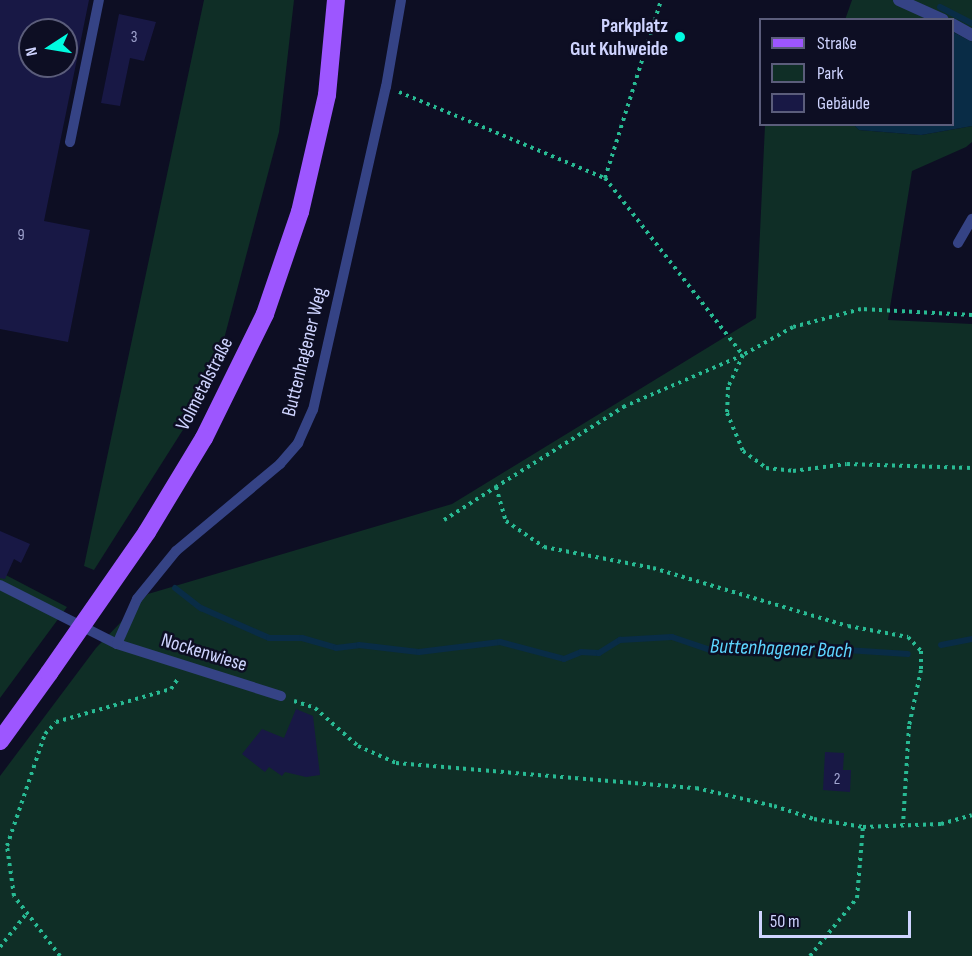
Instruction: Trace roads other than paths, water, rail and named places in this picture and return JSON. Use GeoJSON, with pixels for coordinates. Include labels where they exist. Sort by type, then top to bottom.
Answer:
{"type":"FeatureCollection","features":[{"type":"Feature","properties":{"kind":"main road","name":"Volmetalstraße"},"geometry":{"type":"LineString","coordinates":[[0,741],[147,532],[204,438],[265,314],[300,212],[327,95],[336,0]]}},
{"type":"Feature","properties":{"kind":"street"},"geometry":{"type":"LineString","coordinates":[[899,0],[939,18]]}},
{"type":"Feature","properties":{"kind":"street"},"geometry":{"type":"LineString","coordinates":[[954,25],[972,35]]}},
{"type":"Feature","properties":{"kind":"lane"},"geometry":{"type":"LineString","coordinates":[[70,142],[99,0]]}},
{"type":"Feature","properties":{"kind":"lane","name":"Buttenhagener Weg"},"geometry":{"type":"LineString","coordinates":[[117,644],[137,599],[176,551],[266,477],[298,442],[313,410],[386,87],[401,0]]}},
{"type":"Feature","properties":{"kind":"lane"},"geometry":{"type":"LineString","coordinates":[[958,243],[972,219]]}},
{"type":"Feature","properties":{"kind":"lane","name":"Nockenwiese"},"geometry":{"type":"LineString","coordinates":[[0,585],[117,644],[281,696]]}},
{"type":"Feature","properties":{"kind":"water"},"geometry":{"type":"Polygon","coordinates":[[[954,33],[972,42],[972,126],[921,135],[859,130],[855,126],[954,126],[954,33]]]}},
{"type":"Feature","properties":{"kind":"waterway"},"geometry":{"type":"LineString","coordinates":[[940,7],[972,23]]}},
{"type":"Feature","properties":{"kind":"waterway","name":"Buttenhagener Bach"},"geometry":{"type":"LineString","coordinates":[[175,588],[201,608],[269,638],[302,638],[336,648],[359,645],[419,652],[500,642],[564,659],[581,652],[599,653],[620,640],[672,637],[710,650],[753,644],[908,654]]}},
{"type":"Feature","properties":{"kind":"waterway","name":"Buttenhagener Bach"},"geometry":{"type":"LineString","coordinates":[[941,645],[972,639]]}},
{"type":"Feature","properties":{"kind":"place","name":"Parkplatz Gut Kuhweide"},"geometry":{"type":"Point","coordinates":[680,37]}}]}
